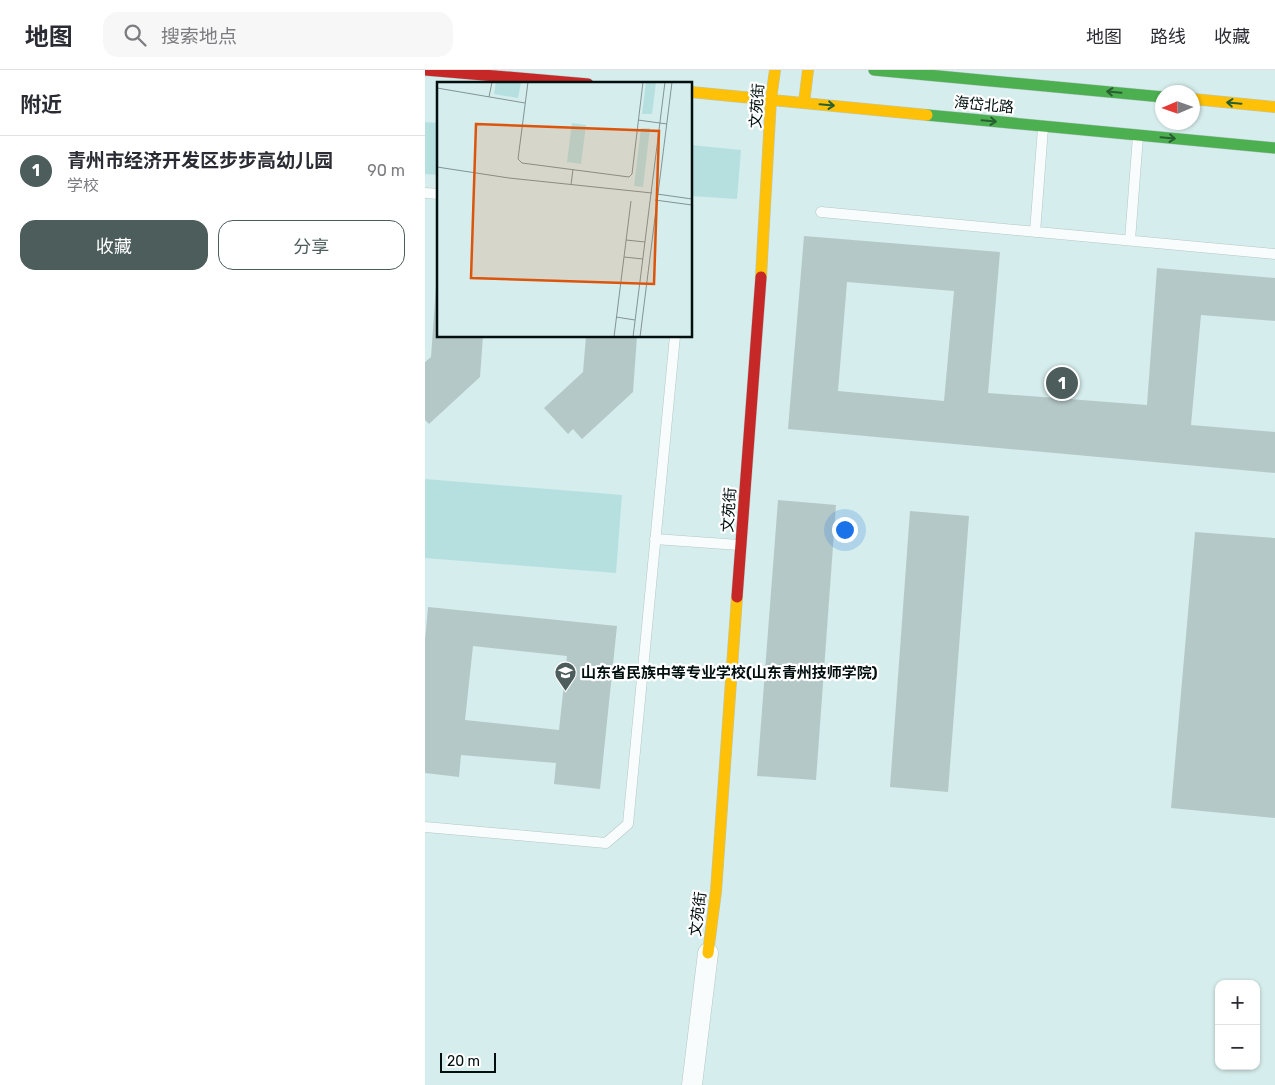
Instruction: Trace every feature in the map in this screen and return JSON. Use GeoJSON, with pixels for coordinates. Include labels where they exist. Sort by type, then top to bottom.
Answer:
{"type":"FeatureCollection","features":[{"type":"Feature","properties":{"kind":"main road"},"geometry":{"type":"LineString","coordinates":[[425,70],[565,82]]}},
{"type":"Feature","properties":{"kind":"main road","name":"文苑街"},"geometry":{"type":"LineString","coordinates":[[708,953],[716,890],[765,230],[771,99],[775,70]]}},
{"type":"Feature","properties":{"kind":"main road"},"geometry":{"type":"LineString","coordinates":[[804,103],[808,70]]}},
{"type":"Feature","properties":{"kind":"main road","name":"海岱北路"},"geometry":{"type":"LineString","coordinates":[[874,70],[1155,96]]}},
{"type":"Feature","properties":{"kind":"main road","name":"海岱北路"},"geometry":{"type":"LineString","coordinates":[[693,92],[1275,148]]}},
{"type":"Feature","properties":{"kind":"main road"},"geometry":{"type":"LineString","coordinates":[[1200,100],[1275,107]]}},
{"type":"Feature","properties":{"kind":"street"},"geometry":{"type":"LineString","coordinates":[[692,1085],[708,953]]}},
{"type":"Feature","properties":{"kind":"lane"},"geometry":{"type":"LineString","coordinates":[[1035,232],[1043,126]]}},
{"type":"Feature","properties":{"kind":"lane"},"geometry":{"type":"LineString","coordinates":[[1130,240],[1138,135]]}},
{"type":"Feature","properties":{"kind":"lane"},"geometry":{"type":"LineString","coordinates":[[821,212],[1275,254]]}},
{"type":"Feature","properties":{"kind":"lane"},"geometry":{"type":"LineString","coordinates":[[425,827],[606,843],[628,824],[675,338]]}},
{"type":"Feature","properties":{"kind":"lane"},"geometry":{"type":"LineString","coordinates":[[655,539],[741,545]]}},
{"type":"Feature","properties":{"kind":"shaded area"},"geometry":{"type":"Polygon","coordinates":[[[425,122],[437,123],[437,175],[425,174],[425,122]]]}},
{"type":"Feature","properties":{"kind":"shaded area"},"geometry":{"type":"Polygon","coordinates":[[[693,145],[741,150],[737,199],[693,196],[693,145]]]}},
{"type":"Feature","properties":{"kind":"shaded area"},"geometry":{"type":"Polygon","coordinates":[[[425,479],[622,495],[616,573],[425,558],[425,479]]]}},
{"type":"Feature","properties":{"kind":"building"},"geometry":{"type":"Polygon","coordinates":[[[804,236],[1000,252],[988,393],[1147,405],[1157,268],[1275,278],[1275,321],[1201,315],[1191,425],[1275,432],[1275,473],[788,429],[804,236]],[[847,282],[838,391],[944,401],[954,291],[847,282]]]}},
{"type":"Feature","properties":{"kind":"building"},"geometry":{"type":"Polygon","coordinates":[[[437,272],[437,338],[483,338],[480,377],[429,424],[425,420],[425,362],[431,357],[437,272]]]}},
{"type":"Feature","properties":{"kind":"building"},"geometry":{"type":"Polygon","coordinates":[[[586,338],[637,338],[633,392],[582,439],[573,429],[568,434],[544,408],[583,372],[586,338]]]}},
{"type":"Feature","properties":{"kind":"building"},"geometry":{"type":"Polygon","coordinates":[[[778,500],[836,505],[816,780],[757,776],[778,500]]]}},
{"type":"Feature","properties":{"kind":"building"},"geometry":{"type":"Polygon","coordinates":[[[910,511],[969,516],[948,792],[890,787],[910,511]]]}},
{"type":"Feature","properties":{"kind":"building"},"geometry":{"type":"Polygon","coordinates":[[[1195,532],[1275,538],[1275,818],[1171,808],[1195,532]]]}},
{"type":"Feature","properties":{"kind":"building"},"geometry":{"type":"Polygon","coordinates":[[[428,607],[617,626],[600,789],[554,784],[556,763],[461,755],[459,777],[425,773],[425,640],[428,607]],[[473,646],[465,720],[559,730],[567,656],[473,646]]]}},
{"type":"Feature","properties":{"kind":"traffic: fast"},"geometry":{"type":"LineString","coordinates":[[874,70],[1155,96]]}},
{"type":"Feature","properties":{"kind":"traffic: fast"},"geometry":{"type":"LineString","coordinates":[[927,115],[1275,148]]}},
{"type":"Feature","properties":{"kind":"traffic: slow"},"geometry":{"type":"LineString","coordinates":[[761,277],[771,99],[775,70]]}},
{"type":"Feature","properties":{"kind":"traffic: slow"},"geometry":{"type":"LineString","coordinates":[[804,103],[808,70]]}},
{"type":"Feature","properties":{"kind":"traffic: slow"},"geometry":{"type":"LineString","coordinates":[[693,92],[927,115]]}},
{"type":"Feature","properties":{"kind":"traffic: slow"},"geometry":{"type":"LineString","coordinates":[[1200,100],[1275,107]]}},
{"type":"Feature","properties":{"kind":"traffic: slow"},"geometry":{"type":"LineString","coordinates":[[708,953],[716,891],[737,597]]}},
{"type":"Feature","properties":{"kind":"traffic: jam"},"geometry":{"type":"LineString","coordinates":[[425,70],[565,82]]}},
{"type":"Feature","properties":{"kind":"traffic: jam"},"geometry":{"type":"LineString","coordinates":[[737,597],[761,277]]}},
{"type":"Feature","properties":{"kind":"place","name":"青州市经济开发区步步高幼儿园"},"geometry":{"type":"Point","coordinates":[1062,383]}},
{"type":"Feature","properties":{"kind":"place","name":"山东省民族中等专业学校(山东青州技师学院)"},"geometry":{"type":"Point","coordinates":[565,692]}}]}
